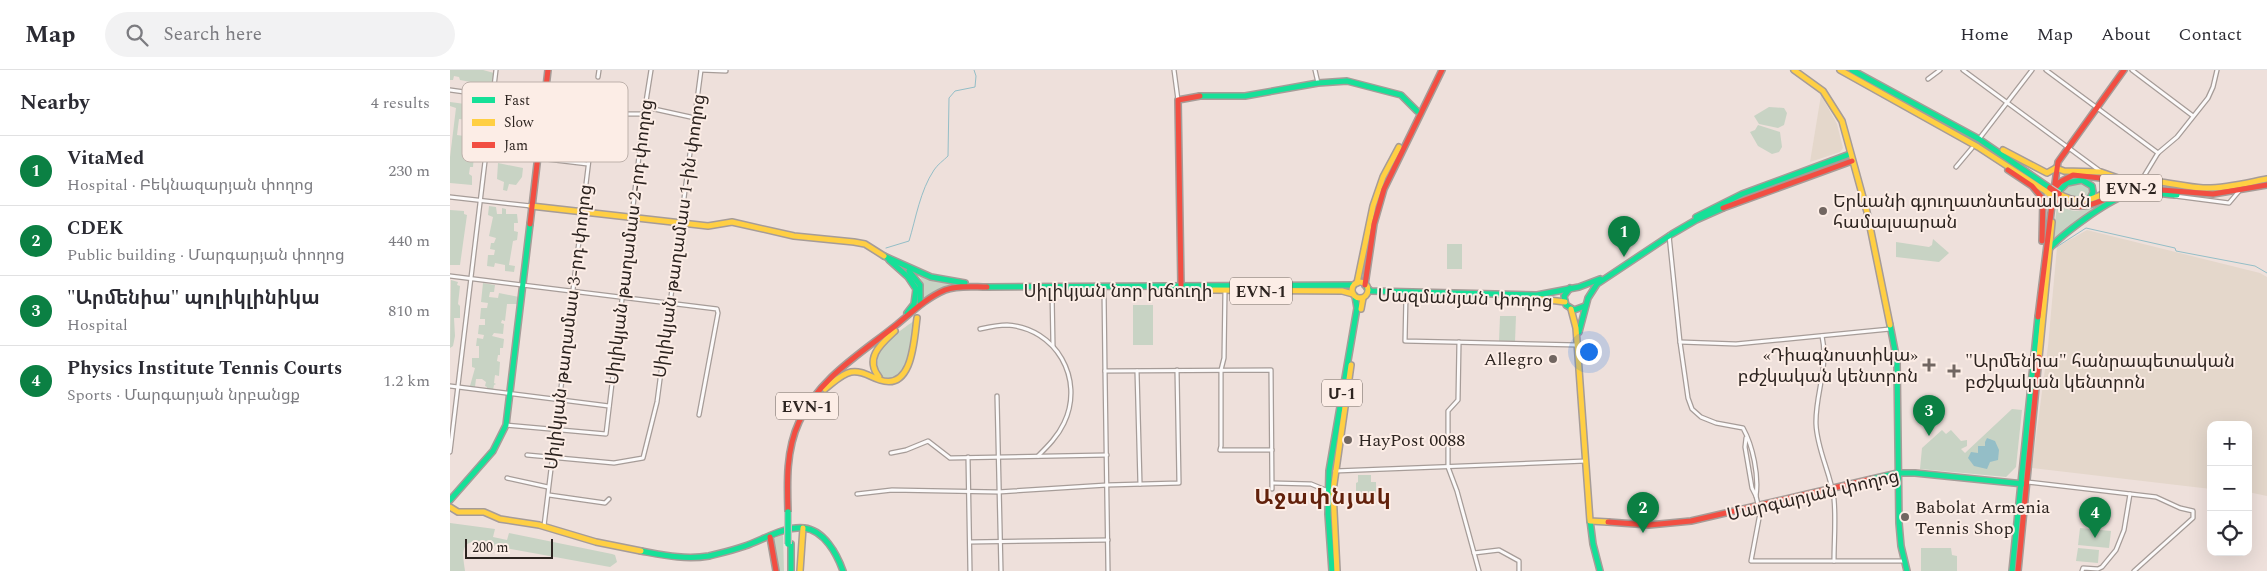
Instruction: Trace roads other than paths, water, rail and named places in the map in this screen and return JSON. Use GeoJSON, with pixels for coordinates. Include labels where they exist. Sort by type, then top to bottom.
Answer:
{"type":"FeatureCollection","features":[{"type":"Feature","properties":{"kind":"main road"},"geometry":{"type":"LineString","coordinates":[[1354,295],[1352,290],[1360,276],[1373,206],[1380,184],[1438,70]]}},
{"type":"Feature","properties":{"kind":"main road"},"geometry":{"type":"LineString","coordinates":[[1364,296],[1374,224],[1384,189],[1442,70]]}},
{"type":"Feature","properties":{"kind":"main road"},"geometry":{"type":"LineString","coordinates":[[1794,70],[1820,86],[1831,99],[1842,121],[1867,212],[1891,329],[1898,376],[1900,527],[1907,571]]}},
{"type":"Feature","properties":{"kind":"main road","name":"EVN-2"},"geometry":{"type":"LineString","coordinates":[[1840,70],[1981,140],[2051,190],[2069,208],[2081,209],[2090,207],[2122,190],[2135,188],[2213,194],[2240,190],[2267,179]]}},
{"type":"Feature","properties":{"kind":"main road","name":"EVN-2"},"geometry":{"type":"LineString","coordinates":[[1852,70],[1943,128],[2051,190]]}},
{"type":"Feature","properties":{"kind":"main road"},"geometry":{"type":"LineString","coordinates":[[2012,571],[2023,483],[2051,190],[2056,168],[2066,148],[2124,70]]}},
{"type":"Feature","properties":{"kind":"main road"},"geometry":{"type":"LineString","coordinates":[[1181,286],[1178,100],[1199,96],[1245,96],[1318,83],[1347,81],[1401,95],[1417,111]]}},
{"type":"Feature","properties":{"kind":"main road"},"geometry":{"type":"LineString","coordinates":[[1943,128],[2032,186],[2041,195],[2044,205],[2046,251]]}},
{"type":"Feature","properties":{"kind":"main road"},"geometry":{"type":"LineString","coordinates":[[1981,140],[2047,173],[2056,168]]}},
{"type":"Feature","properties":{"kind":"main road"},"geometry":{"type":"LineString","coordinates":[[1600,571],[1593,544],[1590,521],[1576,328],[1570,309],[1565,302],[1565,293],[1570,288],[1579,287],[1598,280],[1696,220],[1851,158]]}},
{"type":"Feature","properties":{"kind":"main road"},"geometry":{"type":"LineString","coordinates":[[450,500],[493,451],[506,425],[538,162]]}},
{"type":"Feature","properties":{"kind":"main road"},"geometry":{"type":"LineString","coordinates":[[2056,168],[2063,171],[2103,173],[2122,179]]}},
{"type":"Feature","properties":{"kind":"main road"},"geometry":{"type":"LineString","coordinates":[[2051,190],[2065,178],[2073,176],[2139,182]]}},
{"type":"Feature","properties":{"kind":"main road"},"geometry":{"type":"LineString","coordinates":[[2046,251],[2057,191],[2068,182],[2083,180],[2090,182],[2094,192],[2089,201]]}},
{"type":"Feature","properties":{"kind":"main road","name":"EVN-2"},"geometry":{"type":"LineString","coordinates":[[2056,197],[2075,203],[2089,201],[2116,186],[2139,182],[2210,188],[2256,184],[2267,185]]}},
{"type":"Feature","properties":{"kind":"main road"},"geometry":{"type":"LineString","coordinates":[[2046,251],[2057,240],[2120,198],[2136,193],[2194,196],[2213,194]]}},
{"type":"Feature","properties":{"kind":"main road"},"geometry":{"type":"LineString","coordinates":[[532,206],[681,224],[708,226],[732,222],[794,236],[865,244],[916,276],[921,288],[920,302]]}},
{"type":"Feature","properties":{"kind":"main road"},"geometry":{"type":"LineString","coordinates":[[1586,461],[1579,334],[1585,306],[1588,298],[1601,280],[1669,235]]}},
{"type":"Feature","properties":{"kind":"main road"},"geometry":{"type":"LineString","coordinates":[[884,256],[941,280],[1014,287]]}},
{"type":"Feature","properties":{"kind":"main road"},"geometry":{"type":"LineString","coordinates":[[884,256],[910,276],[917,292],[911,309],[886,333]]}},
{"type":"Feature","properties":{"kind":"main road","name":"Սիլիկյան նոր խճուղի"},"geometry":{"type":"LineString","coordinates":[[895,331],[936,299],[950,292],[1181,286],[1355,284],[1366,286]]}},
{"type":"Feature","properties":{"kind":"main road","name":"Մազմանյան փողոց"},"geometry":{"type":"LineString","coordinates":[[1366,286],[1371,291],[1530,295],[1570,288]]}},
{"type":"Feature","properties":{"kind":"main road","name":"EVN-1"},"geometry":{"type":"LineString","coordinates":[[790,571],[789,454],[794,434],[804,411],[815,394],[830,378],[886,333],[928,300],[945,290],[960,287],[1014,287]]}},
{"type":"Feature","properties":{"kind":"main road","name":"Սիլիկյան նոր խճուղի"},"geometry":{"type":"LineString","coordinates":[[1014,287],[1052,291],[1340,291],[1364,296]]}},
{"type":"Feature","properties":{"kind":"main road"},"geometry":{"type":"LineString","coordinates":[[1579,287],[1585,291],[1588,298]]}},
{"type":"Feature","properties":{"kind":"main road","name":"Մ-1"},"geometry":{"type":"LineString","coordinates":[[1332,571],[1328,491],[1329,471],[1357,308],[1354,295]]}},
{"type":"Feature","properties":{"kind":"main road","name":"Մազմանյան փողոց"},"geometry":{"type":"LineString","coordinates":[[1364,296],[1545,298],[1565,302]]}},
{"type":"Feature","properties":{"kind":"main road","name":"Մ-1"},"geometry":{"type":"LineString","coordinates":[[1337,571],[1333,515],[1335,471],[1364,296]]}},
{"type":"Feature","properties":{"kind":"main road"},"geometry":{"type":"LineString","coordinates":[[1570,309],[1578,310],[1585,306]]}},
{"type":"Feature","properties":{"kind":"main road"},"geometry":{"type":"LineString","coordinates":[[825,388],[853,372],[862,372],[882,381],[897,380],[907,372],[917,318]]}},
{"type":"Feature","properties":{"kind":"main road"},"geometry":{"type":"LineString","coordinates":[[889,382],[874,372],[872,358],[875,351],[895,331]]}},
{"type":"Feature","properties":{"kind":"main road","name":"EVN-1"},"geometry":{"type":"LineString","coordinates":[[789,509],[796,440],[808,411],[825,388],[842,372],[895,331]]}},
{"type":"Feature","properties":{"kind":"main road","name":"Մարգարյան փողոց"},"geometry":{"type":"LineString","coordinates":[[1590,521],[1658,525],[1691,521],[1898,473],[2023,483]]}},
{"type":"Feature","properties":{"kind":"main road"},"geometry":{"type":"LineString","coordinates":[[2018,571],[2023,483]]}},
{"type":"Feature","properties":{"kind":"main road"},"geometry":{"type":"LineString","coordinates":[[450,507],[458,512],[484,512],[500,519],[544,526],[596,542],[677,558],[707,556],[745,546],[796,528],[803,528],[821,537],[830,546],[843,571]]}},
{"type":"Feature","properties":{"kind":"main road"},"geometry":{"type":"LineString","coordinates":[[800,571],[803,528]]}},
{"type":"Feature","properties":{"kind":"main road"},"geometry":{"type":"LineString","coordinates":[[770,537],[776,571]]}},
{"type":"Feature","properties":{"kind":"street"},"geometry":{"type":"LineString","coordinates":[[598,77],[599,70]]}},
{"type":"Feature","properties":{"kind":"street","name":"Սիլիկյան թաղամաս 2-րդ փողոց"},"geometry":{"type":"LineString","coordinates":[[506,425],[606,434],[631,218],[651,70]]}},
{"type":"Feature","properties":{"kind":"street"},"geometry":{"type":"LineString","coordinates":[[701,70],[726,70]]}},
{"type":"Feature","properties":{"kind":"street","name":"Սիլիկյան թաղամաս 1-ին փողոց"},"geometry":{"type":"LineString","coordinates":[[552,458],[614,463],[643,458],[657,402],[701,70]]}},
{"type":"Feature","properties":{"kind":"street"},"geometry":{"type":"LineString","coordinates":[[1174,70],[1178,100]]}},
{"type":"Feature","properties":{"kind":"street"},"geometry":{"type":"LineString","coordinates":[[1315,70],[1318,83]]}},
{"type":"Feature","properties":{"kind":"street"},"geometry":{"type":"LineString","coordinates":[[1928,79],[1940,70]]}},
{"type":"Feature","properties":{"kind":"street"},"geometry":{"type":"LineString","coordinates":[[1963,70],[2066,148],[2103,173]]}},
{"type":"Feature","properties":{"kind":"street"},"geometry":{"type":"LineString","coordinates":[[1981,140],[2006,103],[2032,70]]}},
{"type":"Feature","properties":{"kind":"street"},"geometry":{"type":"LineString","coordinates":[[2046,70],[2158,153]]}},
{"type":"Feature","properties":{"kind":"street"},"geometry":{"type":"LineString","coordinates":[[2132,70],[2193,116]]}},
{"type":"Feature","properties":{"kind":"street"},"geometry":{"type":"LineString","coordinates":[[2139,182],[2158,153],[2176,137],[2208,98],[2218,70]]}},
{"type":"Feature","properties":{"kind":"street"},"geometry":{"type":"LineString","coordinates":[[645,107],[695,118]]}},
{"type":"Feature","properties":{"kind":"street"},"geometry":{"type":"LineString","coordinates":[[628,114],[644,114]]}},
{"type":"Feature","properties":{"kind":"street"},"geometry":{"type":"LineString","coordinates":[[1956,167],[1972,148]]}},
{"type":"Feature","properties":{"kind":"street"},"geometry":{"type":"LineString","coordinates":[[450,452],[486,162]]}},
{"type":"Feature","properties":{"kind":"street"},"geometry":{"type":"LineString","coordinates":[[571,162],[588,164]]}},
{"type":"Feature","properties":{"kind":"street","name":"Սիլիկյան թաղամաս 3-րդ փողոց"},"geometry":{"type":"LineString","coordinates":[[544,526],[588,164]]}},
{"type":"Feature","properties":{"kind":"street"},"geometry":{"type":"LineString","coordinates":[[2162,194],[2228,203],[2240,190]]}},
{"type":"Feature","properties":{"kind":"street"},"geometry":{"type":"LineString","coordinates":[[450,197],[532,206]]}},
{"type":"Feature","properties":{"kind":"street"},"geometry":{"type":"LineString","coordinates":[[1669,235],[1685,389],[1692,409],[1701,418],[1743,428],[1753,459],[1758,487],[1756,496]]}},
{"type":"Feature","properties":{"kind":"street"},"geometry":{"type":"LineString","coordinates":[[450,276],[717,309],[718,313],[699,415]]}},
{"type":"Feature","properties":{"kind":"street"},"geometry":{"type":"LineString","coordinates":[[1225,290],[1220,450],[1272,450]]}},
{"type":"Feature","properties":{"kind":"street"},"geometry":{"type":"LineString","coordinates":[[1038,456],[1062,428],[1068,414],[1070,398],[1068,371],[1054,346],[1052,291]]}},
{"type":"Feature","properties":{"kind":"street"},"geometry":{"type":"LineString","coordinates":[[1104,291],[1108,571]]}},
{"type":"Feature","properties":{"kind":"street"},"geometry":{"type":"LineString","coordinates":[[1406,295],[1405,341],[1577,344]]}},
{"type":"Feature","properties":{"kind":"street"},"geometry":{"type":"LineString","coordinates":[[980,329],[1012,326],[1034,333],[1054,346]]}},
{"type":"Feature","properties":{"kind":"street"},"geometry":{"type":"LineString","coordinates":[[1680,342],[1736,344],[1891,329]]}},
{"type":"Feature","properties":{"kind":"street"},"geometry":{"type":"LineString","coordinates":[[1822,336],[1824,365],[1816,429],[1834,498],[1834,561]]}},
{"type":"Feature","properties":{"kind":"street"},"geometry":{"type":"LineString","coordinates":[[1459,342],[1458,400],[1448,410],[1448,467],[1458,491],[1479,571]]}},
{"type":"Feature","properties":{"kind":"street"},"geometry":{"type":"LineString","coordinates":[[857,494],[892,490],[998,492],[1107,485],[1179,483],[1177,370]]}},
{"type":"Feature","properties":{"kind":"street"},"geometry":{"type":"LineString","coordinates":[[1105,371],[1271,370],[1272,490]]}},
{"type":"Feature","properties":{"kind":"street"},"geometry":{"type":"LineString","coordinates":[[1137,371],[1140,484]]}},
{"type":"Feature","properties":{"kind":"street"},"geometry":{"type":"LineString","coordinates":[[450,386],[609,406]]}},
{"type":"Feature","properties":{"kind":"street"},"geometry":{"type":"LineString","coordinates":[[997,396],[1001,571]]}},
{"type":"Feature","properties":{"kind":"street"},"geometry":{"type":"LineString","coordinates":[[1746,437],[1745,447],[1752,488],[1760,513],[1752,560],[1904,561]]}},
{"type":"Feature","properties":{"kind":"street"},"geometry":{"type":"LineString","coordinates":[[891,453],[906,450],[928,441],[950,458],[1107,455]]}},
{"type":"Feature","properties":{"kind":"street"},"geometry":{"type":"LineString","coordinates":[[527,455],[552,458]]}},
{"type":"Feature","properties":{"kind":"street"},"geometry":{"type":"LineString","coordinates":[[968,457],[970,571]]}},
{"type":"Feature","properties":{"kind":"street"},"geometry":{"type":"LineString","coordinates":[[1747,460],[1753,459]]}},
{"type":"Feature","properties":{"kind":"street"},"geometry":{"type":"LineString","coordinates":[[1335,471],[1586,461]]}},
{"type":"Feature","properties":{"kind":"street"},"geometry":{"type":"LineString","coordinates":[[507,478],[548,487]]}},
{"type":"Feature","properties":{"kind":"street"},"geometry":{"type":"LineString","coordinates":[[1272,483],[1311,484],[1328,491]]}},
{"type":"Feature","properties":{"kind":"street","name":"Մարգարյան փողոց"},"geometry":{"type":"LineString","coordinates":[[2023,483],[2156,497],[2180,508],[2194,511],[2193,518],[2134,571]]}},
{"type":"Feature","properties":{"kind":"street"},"geometry":{"type":"LineString","coordinates":[[1752,488],[1758,487]]}},
{"type":"Feature","properties":{"kind":"street"},"geometry":{"type":"LineString","coordinates":[[2082,571],[2083,568],[2102,567],[2116,550],[2124,530],[2130,494]]}},
{"type":"Feature","properties":{"kind":"street"},"geometry":{"type":"LineString","coordinates":[[548,495],[604,503],[609,500]]}},
{"type":"Feature","properties":{"kind":"street"},"geometry":{"type":"LineString","coordinates":[[970,542],[1108,540]]}},
{"type":"Feature","properties":{"kind":"street"},"geometry":{"type":"LineString","coordinates":[[1474,553],[1499,550],[1519,561],[1519,571]]}},
{"type":"Feature","properties":{"kind":"water"},"geometry":{"type":"Polygon","coordinates":[[[1987,438],[1995,441],[1999,450],[1998,460],[1990,462],[1987,469],[1974,466],[1968,458],[1971,452],[1978,453],[1978,446],[1985,446],[1987,438]]]}},
{"type":"Feature","properties":{"kind":"waterway"},"geometry":{"type":"LineString","coordinates":[[886,248],[909,241],[929,178],[935,168],[948,156],[949,98],[955,91],[975,87],[976,76],[974,70]]}},
{"type":"Feature","properties":{"kind":"waterway"},"geometry":{"type":"LineString","coordinates":[[2055,248],[2086,228],[2175,248],[2176,251],[2255,266],[2267,273]]}},
{"type":"Feature","properties":{"kind":"place","name":"Երևանի գյուղատնտեսական համալսարան"},"geometry":{"type":"Point","coordinates":[1823,211]}},
{"type":"Feature","properties":{"kind":"place","name":"VitaMed"},"geometry":{"type":"Point","coordinates":[1624,257]}},
{"type":"Feature","properties":{"kind":"place","name":"Allegro"},"geometry":{"type":"Point","coordinates":[1553,359]}},
{"type":"Feature","properties":{"kind":"place","name":"«Դիագնոստիկա» բժշկական կենտրոն"},"geometry":{"type":"Point","coordinates":[1929,365]}},
{"type":"Feature","properties":{"kind":"place","name":"\"Արմենիա\" հանրապետական բժշկական կենտրոն"},"geometry":{"type":"Point","coordinates":[1954,371]}},
{"type":"Feature","properties":{"kind":"place","name":"\"Արմենիա\" պոլիկլինիկա"},"geometry":{"type":"Point","coordinates":[1929,436]}},
{"type":"Feature","properties":{"kind":"place","name":"HayPost 0088"},"geometry":{"type":"Point","coordinates":[1348,440]}},
{"type":"Feature","properties":{"kind":"place","name":"Babolat Armenia Tennis Shop"},"geometry":{"type":"Point","coordinates":[1905,517]}},
{"type":"Feature","properties":{"kind":"place","name":"CDEK"},"geometry":{"type":"Point","coordinates":[1643,533]}},
{"type":"Feature","properties":{"kind":"place","name":"Physics Institute Tennis Courts"},"geometry":{"type":"Point","coordinates":[2095,538]}},
{"type":"Feature","properties":{"kind":"district","name":"Աջափնյակ"},"geometry":{"type":"Point","coordinates":[1323,496]}}]}
